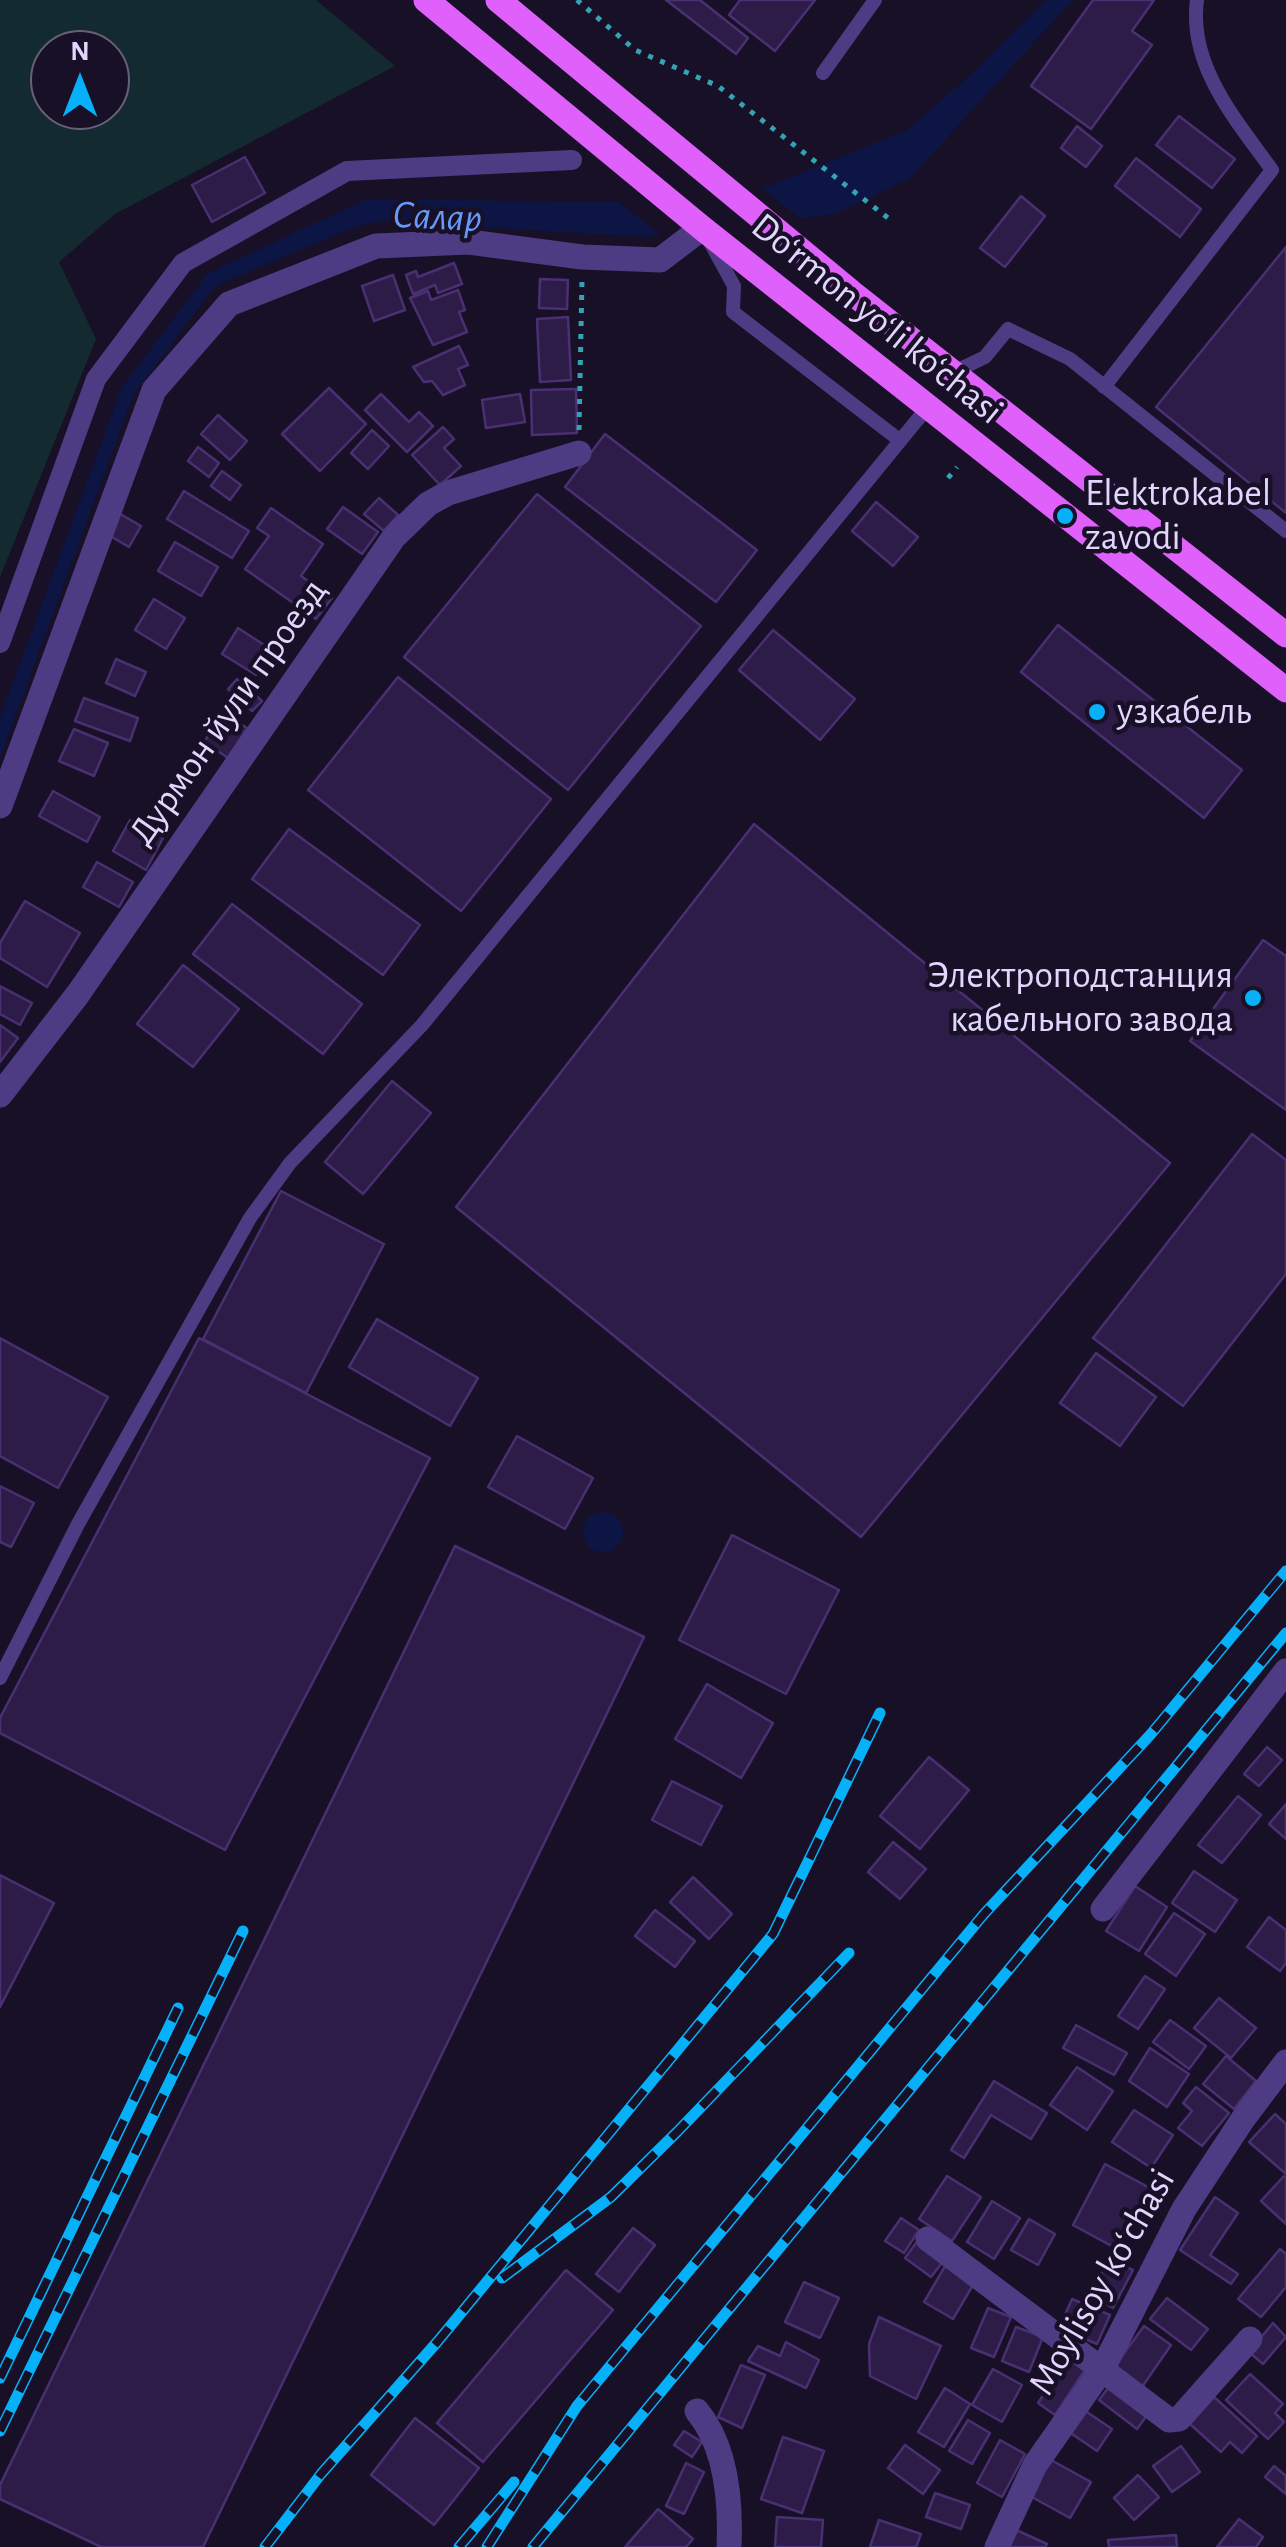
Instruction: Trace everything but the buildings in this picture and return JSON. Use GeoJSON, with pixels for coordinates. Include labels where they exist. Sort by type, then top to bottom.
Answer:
{"type":"FeatureCollection","features":[{"type":"Feature","properties":{"kind":"main road","name":"Do‘rmon yo‘li ko‘chasi"},"geometry":{"type":"LineString","coordinates":[[426,0],[702,228],[1286,690]]}},
{"type":"Feature","properties":{"kind":"main road","name":"Do‘rmon yo‘li ko‘chasi"},"geometry":{"type":"LineString","coordinates":[[498,0],[851,292],[1286,635]]}},
{"type":"Feature","properties":{"kind":"main road"},"geometry":{"type":"LineString","coordinates":[[927,408],[952,373]]}},
{"type":"Feature","properties":{"kind":"street"},"geometry":{"type":"LineString","coordinates":[[0,643],[96,379],[183,263],[347,171],[572,160]]}},
{"type":"Feature","properties":{"kind":"street"},"geometry":{"type":"LineString","coordinates":[[0,806],[154,390],[229,304],[376,246],[468,242],[582,258],[660,260],[702,228]]}},
{"type":"Feature","properties":{"kind":"street","name":"Дурмон йули проезд"},"geometry":{"type":"LineString","coordinates":[[0,1095],[78,994],[394,537],[428,504],[448,493],[578,452]]}},
{"type":"Feature","properties":{"kind":"street"},"geometry":{"type":"LineString","coordinates":[[1102,1909],[1286,1671]]}},
{"type":"Feature","properties":{"kind":"street","name":"Moylisoy koʻchasi"},"geometry":{"type":"LineString","coordinates":[[996,2547],[1035,2466],[1103,2368],[1184,2209],[1286,2062]]}},
{"type":"Feature","properties":{"kind":"street"},"geometry":{"type":"LineString","coordinates":[[928,2240],[1174,2422],[1250,2339]]}},
{"type":"Feature","properties":{"kind":"street"},"geometry":{"type":"LineString","coordinates":[[696,2411],[711,2428],[731,2502],[729,2547]]}},
{"type":"Feature","properties":{"kind":"lane"},"geometry":{"type":"LineString","coordinates":[[823,73],[875,0]]}},
{"type":"Feature","properties":{"kind":"lane"},"geometry":{"type":"LineString","coordinates":[[1104,386],[1272,170],[1215,90],[1198,37],[1197,0]]}},
{"type":"Feature","properties":{"kind":"lane"},"geometry":{"type":"LineString","coordinates":[[702,228],[734,286],[733,312],[898,440]]}},
{"type":"Feature","properties":{"kind":"lane"},"geometry":{"type":"LineString","coordinates":[[952,373],[984,357],[1008,329],[1070,359],[1286,531]]}},
{"type":"Feature","properties":{"kind":"lane"},"geometry":{"type":"LineString","coordinates":[[0,1678],[78,1524],[250,1218],[290,1163],[422,1024],[927,408]]}},
{"type":"Feature","properties":{"kind":"path"},"geometry":{"type":"LineString","coordinates":[[576,0],[635,50],[718,86],[888,218]]}},
{"type":"Feature","properties":{"kind":"path"},"geometry":{"type":"LineString","coordinates":[[578,452],[582,258]]}},
{"type":"Feature","properties":{"kind":"path"},"geometry":{"type":"LineString","coordinates":[[948,478],[957,467]]}},
{"type":"Feature","properties":{"kind":"green space"},"geometry":{"type":"Polygon","coordinates":[[[0,0],[316,0],[395,66],[115,214],[59,262],[96,339],[0,577],[0,0]]]}},
{"type":"Feature","properties":{"kind":"water","name":"Салар"},"geometry":{"type":"Polygon","coordinates":[[[1047,0],[1073,0],[909,179],[835,214],[645,237],[381,221],[355,227],[212,290],[133,396],[0,758],[0,718],[122,387],[208,273],[367,199],[619,202],[769,186],[907,130],[1047,0]]]}},
{"type":"Feature","properties":{"kind":"water"},"geometry":{"type":"Polygon","coordinates":[[[603,1512],[617,1518],[623,1532],[617,1546],[603,1552],[589,1546],[583,1532],[589,1518],[603,1512]]]}},
{"type":"Feature","properties":{"kind":"pier"},"geometry":{"type":"Polygon","coordinates":[[[755,182],[804,222],[665,239],[613,197],[755,182]]]}},
{"type":"Feature","properties":{"kind":"railway"},"geometry":{"type":"LineString","coordinates":[[487,2547],[577,2406],[984,1914],[1151,1734],[1286,1571]]}},
{"type":"Feature","properties":{"kind":"railway"},"geometry":{"type":"LineString","coordinates":[[533,2547],[1286,1633]]}},
{"type":"Feature","properties":{"kind":"railway"},"geometry":{"type":"LineString","coordinates":[[265,2547],[321,2474],[438,2341],[773,1934],[880,1713]]}},
{"type":"Feature","properties":{"kind":"railway"},"geometry":{"type":"LineString","coordinates":[[0,2431],[243,1931]]}},
{"type":"Feature","properties":{"kind":"railway"},"geometry":{"type":"LineString","coordinates":[[502,2278],[611,2197],[849,1953]]}},
{"type":"Feature","properties":{"kind":"railway"},"geometry":{"type":"LineString","coordinates":[[0,2378],[178,2008]]}},
{"type":"Feature","properties":{"kind":"railway"},"geometry":{"type":"LineString","coordinates":[[459,2547],[514,2482]]}},
{"type":"Feature","properties":{"kind":"place","name":"Elektrokabel zavodi"},"geometry":{"type":"Point","coordinates":[1065,516]}},
{"type":"Feature","properties":{"kind":"place","name":"узкабель"},"geometry":{"type":"Point","coordinates":[1097,712]}},
{"type":"Feature","properties":{"kind":"place","name":"Электроподстанция кабельного завода"},"geometry":{"type":"Point","coordinates":[1253,998]}}]}
